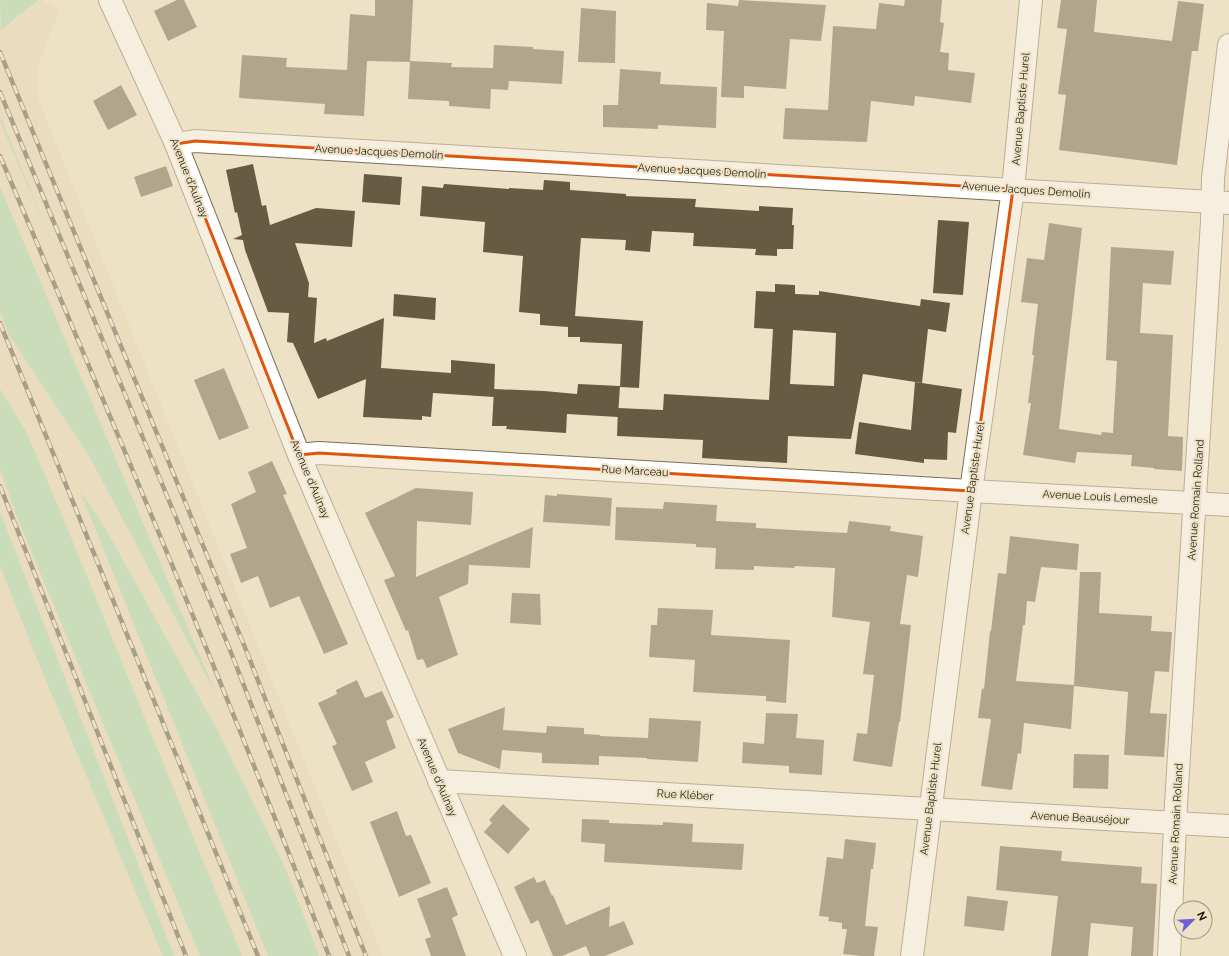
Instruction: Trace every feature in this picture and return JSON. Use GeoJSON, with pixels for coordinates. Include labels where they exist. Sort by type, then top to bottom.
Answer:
{"type":"FeatureCollection","features":[{"type":"Feature","properties":{"kind":"street","name":"Avenue d'Aulnay"},"geometry":{"type":"LineString","coordinates":[[110,0],[176,144],[298,454],[515,956]]}},
{"type":"Feature","properties":{"kind":"street","name":"Avenue Baptiste Hurel"},"geometry":{"type":"LineString","coordinates":[[912,956],[971,491],[1013,189],[1031,0]]}},
{"type":"Feature","properties":{"kind":"street","name":"Avenue Romain Rolland"},"geometry":{"type":"LineString","coordinates":[[1169,956],[1176,804],[1212,221],[1221,202],[1213,178],[1229,45]]}},
{"type":"Feature","properties":{"kind":"street","name":"Avenue Jacques Demolin"},"geometry":{"type":"LineString","coordinates":[[176,144],[195,141],[1221,202]]}},
{"type":"Feature","properties":{"kind":"street","name":"Rue Marceau"},"geometry":{"type":"LineString","coordinates":[[298,454],[319,453],[971,491]]}},
{"type":"Feature","properties":{"kind":"street","name":"Avenue Louis Lemesle"},"geometry":{"type":"LineString","coordinates":[[971,491],[1229,505]]}},
{"type":"Feature","properties":{"kind":"street","name":"Rue Kléber"},"geometry":{"type":"LineString","coordinates":[[439,781],[930,810]]}},
{"type":"Feature","properties":{"kind":"street","name":"Avenue Beauséjour"},"geometry":{"type":"LineString","coordinates":[[930,810],[1229,826]]}},
{"type":"Feature","properties":{"kind":"highlighted area"},"geometry":{"type":"Polygon","coordinates":[[[195,141],[1013,189],[971,491],[319,453],[299,455],[176,144],[195,141]]]}},
{"type":"Feature","properties":{"kind":"shaded area"},"geometry":{"type":"Polygon","coordinates":[[[0,0],[41,0],[60,10],[38,65],[39,101],[383,956],[0,956],[0,0]]]}},
{"type":"Feature","properties":{"kind":"green space"},"geometry":{"type":"Polygon","coordinates":[[[0,0],[38,0],[1,30],[0,0]]]}},
{"type":"Feature","properties":{"kind":"green space"},"geometry":{"type":"Polygon","coordinates":[[[0,116],[59,259],[0,121],[0,116]]]}},
{"type":"Feature","properties":{"kind":"green space"},"geometry":{"type":"Polygon","coordinates":[[[0,187],[216,694],[89,456],[9,335],[0,312],[0,187]]]}},
{"type":"Feature","properties":{"kind":"green space"},"geometry":{"type":"Polygon","coordinates":[[[0,389],[27,433],[242,956],[200,956],[17,517],[0,469],[0,389]]]}},
{"type":"Feature","properties":{"kind":"green space"},"geometry":{"type":"Polygon","coordinates":[[[80,491],[104,526],[219,733],[287,872],[319,956],[268,956],[80,491]]]}},
{"type":"Feature","properties":{"kind":"green space"},"geometry":{"type":"Polygon","coordinates":[[[0,512],[174,956],[163,956],[38,662],[0,566],[0,512]]]}},
{"type":"Feature","properties":{"kind":"building"},"geometry":{"type":"Polygon","coordinates":[[[177,0],[184,0],[197,27],[168,41],[154,11],[177,0]]]}},
{"type":"Feature","properties":{"kind":"building"},"geometry":{"type":"Polygon","coordinates":[[[375,0],[413,0],[410,62],[367,61],[364,116],[324,114],[325,104],[239,97],[242,55],[287,58],[286,67],[347,70],[350,14],[375,16],[375,0]]]}},
{"type":"Feature","properties":{"kind":"building"},"geometry":{"type":"Polygon","coordinates":[[[739,0],[826,5],[821,41],[790,39],[786,89],[744,86],[744,98],[721,97],[724,31],[706,30],[707,3],[738,6],[739,0]]]}},
{"type":"Feature","properties":{"kind":"building"},"geometry":{"type":"Polygon","coordinates":[[[905,0],[942,0],[940,22],[944,23],[940,52],[949,53],[948,70],[975,73],[971,103],[915,96],[914,106],[871,101],[867,142],[783,139],[785,108],[828,110],[833,26],[876,29],[879,3],[904,6],[905,0]]]}},
{"type":"Feature","properties":{"kind":"building"},"geometry":{"type":"Polygon","coordinates":[[[1061,0],[1097,0],[1094,32],[1172,41],[1178,1],[1204,4],[1198,51],[1192,51],[1177,165],[1059,150],[1066,95],[1058,94],[1067,29],[1057,28],[1061,0]]]}},
{"type":"Feature","properties":{"kind":"building"},"geometry":{"type":"Polygon","coordinates":[[[581,8],[616,11],[615,63],[578,62],[581,8]]]}},
{"type":"Feature","properties":{"kind":"building"},"geometry":{"type":"Polygon","coordinates":[[[494,45],[533,47],[533,49],[564,51],[562,84],[509,81],[508,90],[491,89],[490,109],[449,106],[449,101],[408,99],[410,61],[452,63],[451,67],[493,68],[494,45]]]}},
{"type":"Feature","properties":{"kind":"building"},"geometry":{"type":"Polygon","coordinates":[[[620,69],[661,72],[660,84],[717,87],[716,128],[658,125],[658,129],[603,127],[603,105],[618,105],[620,69]]]}},
{"type":"Feature","properties":{"kind":"building"},"geometry":{"type":"Polygon","coordinates":[[[121,85],[137,115],[108,130],[93,101],[121,85]]]}},
{"type":"Feature","properties":{"kind":"building"},"geometry":{"type":"Polygon","coordinates":[[[253,164],[262,206],[266,205],[270,225],[316,208],[355,211],[352,247],[295,243],[309,283],[308,297],[317,298],[314,343],[326,338],[327,341],[384,318],[381,368],[451,373],[451,360],[495,364],[494,397],[433,393],[431,417],[422,416],[422,420],[363,417],[366,379],[318,399],[293,343],[287,342],[289,313],[268,312],[245,250],[243,240],[233,239],[242,235],[237,212],[235,213],[226,170],[253,164]]]}},
{"type":"Feature","properties":{"kind":"building"},"geometry":{"type":"Polygon","coordinates":[[[166,166],[173,186],[141,197],[134,177],[166,166]]]}},
{"type":"Feature","properties":{"kind":"building"},"geometry":{"type":"Polygon","coordinates":[[[364,174],[402,177],[400,205],[362,202],[364,174]]]}},
{"type":"Feature","properties":{"kind":"building"},"geometry":{"type":"Polygon","coordinates":[[[544,180],[570,182],[570,190],[626,194],[626,196],[696,199],[695,207],[759,211],[759,206],[793,208],[793,249],[777,249],[777,256],[755,255],[756,249],[693,246],[694,233],[652,231],[650,252],[625,250],[626,240],[581,238],[575,316],[643,321],[639,388],[620,387],[622,344],[580,342],[580,337],[568,337],[568,327],[540,325],[540,314],[519,312],[523,256],[483,252],[485,222],[420,216],[422,186],[443,188],[444,184],[543,190],[544,180]]]}},
{"type":"Feature","properties":{"kind":"building"},"geometry":{"type":"Polygon","coordinates":[[[938,220],[969,222],[963,295],[933,293],[938,220]]]}},
{"type":"Feature","properties":{"kind":"building"},"geometry":{"type":"Polygon","coordinates":[[[1049,223],[1082,228],[1059,429],[1101,435],[1102,432],[1113,433],[1117,361],[1106,360],[1111,247],[1174,251],[1171,285],[1143,283],[1140,333],[1173,335],[1168,436],[1183,437],[1182,471],[1131,466],[1132,455],[1077,452],[1075,463],[1023,455],[1031,403],[1028,403],[1038,304],[1021,302],[1027,258],[1044,260],[1049,223]]]}},
{"type":"Feature","properties":{"kind":"building"},"geometry":{"type":"Polygon","coordinates":[[[775,284],[795,285],[795,294],[819,295],[819,291],[920,306],[921,299],[950,303],[946,332],[928,329],[922,383],[863,374],[851,439],[788,436],[787,463],[702,458],[703,440],[617,436],[618,408],[663,410],[664,394],[769,400],[773,329],[754,328],[756,291],[775,292],[775,284]],[[793,330],[790,384],[834,386],[836,333],[793,330]]]}},
{"type":"Feature","properties":{"kind":"building"},"geometry":{"type":"Polygon","coordinates":[[[394,294],[436,298],[435,320],[393,316],[394,294]]]}},
{"type":"Feature","properties":{"kind":"building"},"geometry":{"type":"Polygon","coordinates":[[[224,368],[249,428],[219,440],[194,380],[224,368]]]}},
{"type":"Feature","properties":{"kind":"building"},"geometry":{"type":"Polygon","coordinates":[[[915,382],[962,389],[956,433],[948,432],[947,460],[924,459],[924,463],[855,454],[859,422],[911,430],[915,382]]]}},
{"type":"Feature","properties":{"kind":"building"},"geometry":{"type":"Polygon","coordinates":[[[578,384],[620,386],[618,417],[567,414],[566,433],[506,429],[507,426],[492,426],[494,389],[577,394],[578,384]]]}},
{"type":"Feature","properties":{"kind":"building"},"geometry":{"type":"Polygon","coordinates":[[[272,461],[287,494],[283,495],[348,644],[324,654],[299,596],[270,608],[258,576],[241,583],[230,554],[247,548],[231,504],[256,492],[248,472],[272,461]]]}},
{"type":"Feature","properties":{"kind":"building"},"geometry":{"type":"Polygon","coordinates":[[[416,488],[473,492],[471,525],[417,521],[416,577],[533,527],[530,568],[469,565],[468,584],[439,597],[458,655],[427,668],[423,659],[417,660],[408,630],[406,631],[384,580],[395,576],[365,513],[416,488]]]}},
{"type":"Feature","properties":{"kind":"building"},"geometry":{"type":"Polygon","coordinates":[[[557,494],[612,498],[610,526],[543,522],[545,495],[557,496],[557,494]]]}},
{"type":"Feature","properties":{"kind":"building"},"geometry":{"type":"Polygon","coordinates":[[[664,502],[717,505],[716,521],[756,523],[756,528],[847,533],[849,521],[891,526],[890,531],[923,536],[918,577],[907,575],[900,624],[911,625],[900,722],[892,767],[853,761],[857,733],[867,734],[874,675],[863,674],[870,622],[832,617],[835,568],[754,566],[754,570],[715,569],[716,548],[696,547],[696,544],[615,540],[616,507],[663,509],[664,502]]]}},
{"type":"Feature","properties":{"kind":"building"},"geometry":{"type":"Polygon","coordinates":[[[1010,536],[1079,544],[1077,570],[1041,567],[1035,602],[1027,601],[1025,625],[1023,625],[1016,681],[1074,685],[1080,572],[1101,572],[1099,613],[1152,616],[1151,631],[1172,632],[1169,672],[1155,671],[1150,713],[1167,714],[1164,757],[1124,755],[1128,692],[1074,686],[1071,729],[1024,723],[1021,754],[1018,753],[1012,790],[981,786],[991,719],[978,718],[982,688],[984,689],[998,573],[1006,574],[1010,536]]]}},
{"type":"Feature","properties":{"kind":"building"},"geometry":{"type":"Polygon","coordinates":[[[512,593],[540,594],[541,625],[510,623],[512,593]]]}},
{"type":"Feature","properties":{"kind":"building"},"geometry":{"type":"Polygon","coordinates":[[[658,608],[713,610],[711,635],[790,640],[786,703],[766,701],[766,696],[693,692],[695,660],[649,657],[651,625],[657,625],[658,608]]]}},
{"type":"Feature","properties":{"kind":"building"},"geometry":{"type":"Polygon","coordinates":[[[357,680],[365,698],[382,691],[394,717],[386,721],[396,748],[365,762],[373,782],[352,791],[332,746],[337,744],[318,703],[337,694],[336,690],[357,680]]]}},
{"type":"Feature","properties":{"kind":"building"},"geometry":{"type":"Polygon","coordinates":[[[505,707],[503,730],[546,733],[547,726],[584,728],[584,734],[648,738],[649,718],[701,721],[698,762],[599,756],[599,765],[542,763],[542,753],[502,750],[500,769],[458,753],[448,729],[505,707]]]}},
{"type":"Feature","properties":{"kind":"building"},"geometry":{"type":"Polygon","coordinates":[[[766,713],[798,714],[796,738],[824,740],[822,775],[789,773],[789,766],[742,763],[743,742],[764,744],[766,713]]]}},
{"type":"Feature","properties":{"kind":"building"},"geometry":{"type":"Polygon","coordinates":[[[1074,754],[1109,755],[1108,789],[1073,788],[1074,754]]]}},
{"type":"Feature","properties":{"kind":"building"},"geometry":{"type":"Polygon","coordinates":[[[503,804],[530,829],[508,854],[484,832],[492,823],[489,820],[503,804]]]}},
{"type":"Feature","properties":{"kind":"building"},"geometry":{"type":"Polygon","coordinates":[[[397,811],[406,836],[411,835],[431,883],[399,897],[370,822],[397,811]]]}},
{"type":"Feature","properties":{"kind":"building"},"geometry":{"type":"Polygon","coordinates":[[[582,819],[609,820],[609,823],[663,825],[663,822],[693,824],[692,842],[744,844],[742,870],[604,862],[605,844],[581,842],[582,819]]]}},
{"type":"Feature","properties":{"kind":"building"},"geometry":{"type":"Polygon","coordinates":[[[845,839],[876,843],[873,869],[871,869],[865,926],[878,927],[874,956],[843,954],[847,929],[842,929],[842,923],[828,921],[829,917],[819,916],[827,857],[843,859],[845,839]]]}},
{"type":"Feature","properties":{"kind":"building"},"geometry":{"type":"Polygon","coordinates":[[[1000,846],[1062,851],[1061,861],[1142,867],[1141,883],[1157,884],[1153,956],[1131,956],[1133,927],[1091,923],[1088,956],[1051,956],[1058,896],[996,890],[1000,846]]]}},
{"type":"Feature","properties":{"kind":"building"},"geometry":{"type":"Polygon","coordinates":[[[534,877],[537,883],[545,880],[566,925],[610,906],[609,927],[624,921],[634,944],[605,956],[590,956],[586,946],[562,956],[553,956],[538,920],[531,924],[514,887],[534,877]]]}},
{"type":"Feature","properties":{"kind":"building"},"geometry":{"type":"Polygon","coordinates":[[[447,887],[458,915],[452,918],[466,956],[431,956],[425,939],[431,937],[417,899],[447,887]]]}},
{"type":"Feature","properties":{"kind":"building"},"geometry":{"type":"Polygon","coordinates":[[[967,896],[1008,901],[1004,931],[964,926],[967,896]]]}},
{"type":"Feature","properties":{"kind":"railway"},"geometry":{"type":"LineString","coordinates":[[0,52],[246,650],[366,956]]}},
{"type":"Feature","properties":{"kind":"railway"},"geometry":{"type":"LineString","coordinates":[[0,92],[232,655],[349,956]]}},
{"type":"Feature","properties":{"kind":"railway"},"geometry":{"type":"LineString","coordinates":[[0,156],[209,655],[329,956]]}},
{"type":"Feature","properties":{"kind":"railway"},"geometry":{"type":"LineString","coordinates":[[0,323],[258,956]]}},
{"type":"Feature","properties":{"kind":"railway"},"geometry":{"type":"LineString","coordinates":[[0,486],[186,956]]}}]}
